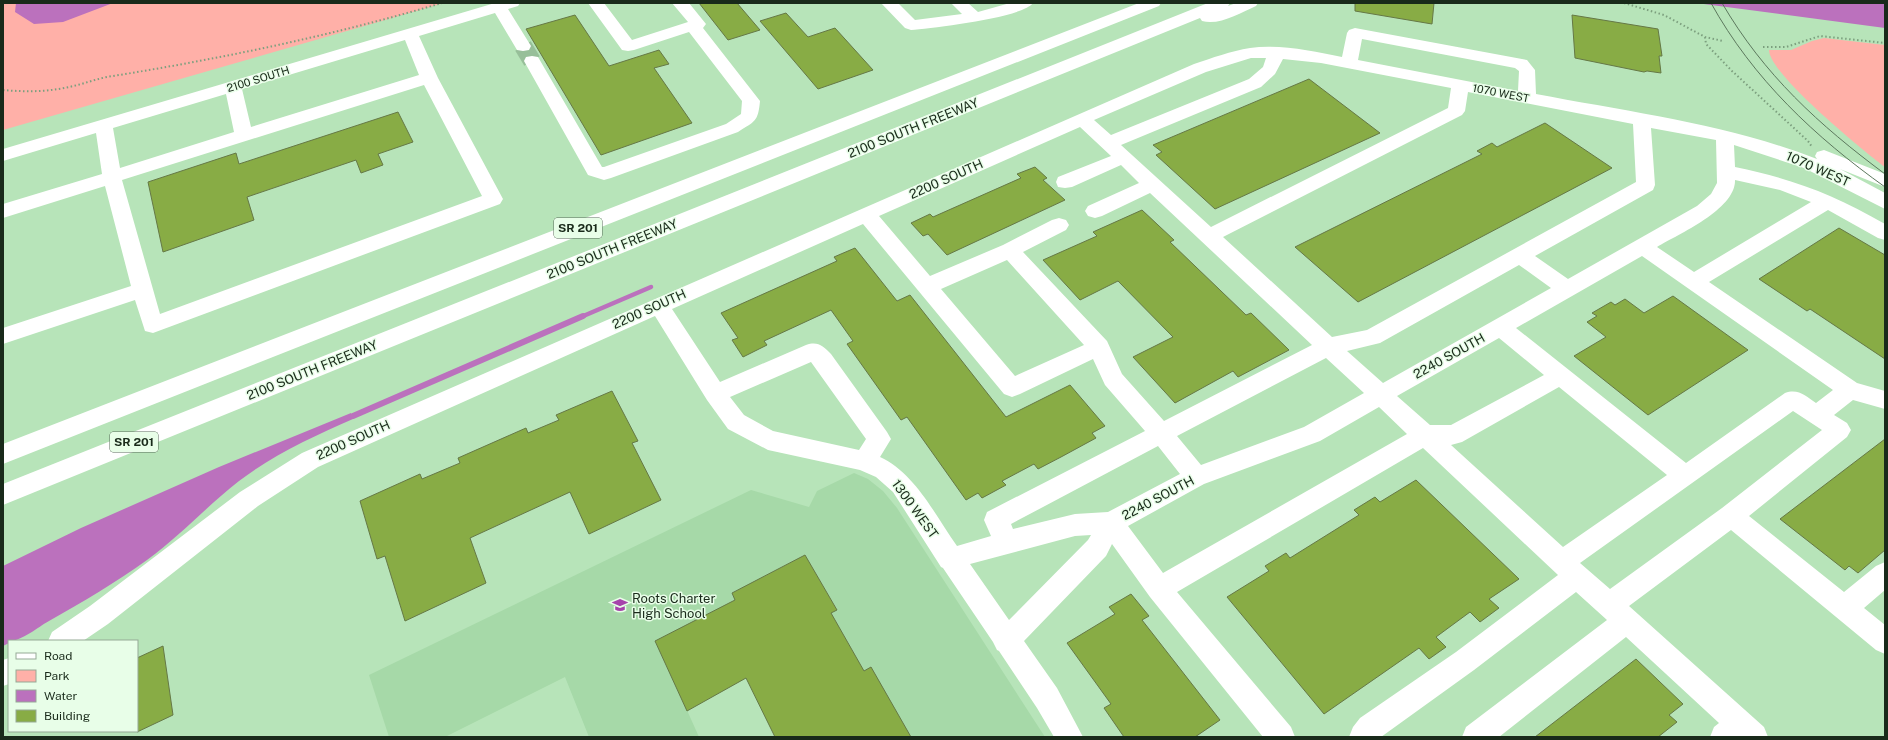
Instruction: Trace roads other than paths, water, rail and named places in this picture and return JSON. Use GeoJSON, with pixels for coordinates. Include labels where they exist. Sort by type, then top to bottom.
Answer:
{"type":"FeatureCollection","features":[{"type":"Feature","properties":{"kind":"main road"},"geometry":{"type":"LineString","coordinates":[[597,5],[628,46],[698,24],[680,3]]}},
{"type":"Feature","properties":{"kind":"main road"},"geometry":{"type":"LineString","coordinates":[[889,3],[911,25],[975,18],[1003,11],[1024,3]]}},
{"type":"Feature","properties":{"kind":"main road"},"geometry":{"type":"LineString","coordinates":[[959,3],[975,18]]}},
{"type":"Feature","properties":{"kind":"main road","name":"SR 201"},"geometry":{"type":"LineString","coordinates":[[3,454],[1153,3]]}},
{"type":"Feature","properties":{"kind":"main road","name":"2100 SOUTH FREEWAY"},"geometry":{"type":"LineString","coordinates":[[3,496],[1222,3]]}},
{"type":"Feature","properties":{"kind":"main road"},"geometry":{"type":"LineString","coordinates":[[1171,24],[1214,17],[1250,3]]}},
{"type":"Feature","properties":{"kind":"main road"},"geometry":{"type":"LineString","coordinates":[[506,5],[527,54],[595,171],[604,174],[732,128],[750,116],[751,102],[693,26]]}},
{"type":"Feature","properties":{"kind":"main road","name":"2100 SOUTH"},"geometry":{"type":"LineString","coordinates":[[3,155],[506,5]]}},
{"type":"Feature","properties":{"kind":"main road"},"geometry":{"type":"LineString","coordinates":[[1349,64],[1355,33],[1520,64],[1527,70],[1528,98]]}},
{"type":"Feature","properties":{"kind":"main road"},"geometry":{"type":"LineString","coordinates":[[104,124],[112,177],[124,216],[142,290],[153,325],[492,199],[429,78],[410,34]]}},
{"type":"Feature","properties":{"kind":"main road","name":"2200 SOUTH"},"geometry":{"type":"LineString","coordinates":[[62,640],[99,616],[249,499],[310,460],[659,305],[1215,62],[1251,53],[1276,53]]}},
{"type":"Feature","properties":{"kind":"main road"},"geometry":{"type":"LineString","coordinates":[[1065,182],[1116,150],[1255,83],[1268,73],[1274,64],[1276,53]]}},
{"type":"Feature","properties":{"kind":"main road","name":"1070 WEST"},"geometry":{"type":"LineString","coordinates":[[1276,53],[1349,64],[1725,136],[1784,154],[1810,164],[1885,202]]}},
{"type":"Feature","properties":{"kind":"main road"},"geometry":{"type":"LineString","coordinates":[[3,211],[244,134],[429,78]]}},
{"type":"Feature","properties":{"kind":"main road"},"geometry":{"type":"LineString","coordinates":[[1209,236],[1456,111],[1460,85]]}},
{"type":"Feature","properties":{"kind":"main road"},"geometry":{"type":"LineString","coordinates":[[233,86],[244,134]]}},
{"type":"Feature","properties":{"kind":"main road"},"geometry":{"type":"LineString","coordinates":[[1082,119],[1617,613],[1739,733]]}},
{"type":"Feature","properties":{"kind":"main road"},"geometry":{"type":"LineString","coordinates":[[1007,542],[996,520],[1329,346],[1372,337],[1646,185],[1642,119]]}},
{"type":"Feature","properties":{"kind":"main road","name":"1070 WEST"},"geometry":{"type":"LineString","coordinates":[[1725,136],[1754,138],[1817,154],[1860,169],[1885,181]]}},
{"type":"Feature","properties":{"kind":"main road","name":"2240 SOUTH"},"geometry":{"type":"LineString","coordinates":[[950,559],[1007,542],[1075,525],[1111,523],[1196,477],[1312,434],[1704,211],[1719,198],[1726,183],[1727,172],[1725,136]]}},
{"type":"Feature","properties":{"kind":"main road"},"geometry":{"type":"LineString","coordinates":[[1727,172],[1785,185],[1859,217],[1885,233]]}},
{"type":"Feature","properties":{"kind":"main road"},"geometry":{"type":"LineString","coordinates":[[1095,211],[1153,184]]}},
{"type":"Feature","properties":{"kind":"main road"},"geometry":{"type":"LineString","coordinates":[[1694,282],[1826,202]]}},
{"type":"Feature","properties":{"kind":"main road"},"geometry":{"type":"LineString","coordinates":[[866,214],[1012,388],[1099,347]]}},
{"type":"Feature","properties":{"kind":"main road"},"geometry":{"type":"LineString","coordinates":[[927,286],[1010,250],[1059,225]]}},
{"type":"Feature","properties":{"kind":"main road"},"geometry":{"type":"LineString","coordinates":[[1642,246],[1850,390],[1885,400]]}},
{"type":"Feature","properties":{"kind":"main road"},"geometry":{"type":"LineString","coordinates":[[1010,250],[1099,347],[1113,379],[1162,434],[1196,477]]}},
{"type":"Feature","properties":{"kind":"main road"},"geometry":{"type":"LineString","coordinates":[[1520,255],[1568,289]]}},
{"type":"Feature","properties":{"kind":"main road"},"geometry":{"type":"LineString","coordinates":[[3,336],[142,290]]}},
{"type":"Feature","properties":{"kind":"main road","name":"1300 WEST"},"geometry":{"type":"LineString","coordinates":[[659,305],[715,394],[736,422],[768,440],[864,461],[884,470],[901,485],[1006,641],[1047,698],[1069,737]]}},
{"type":"Feature","properties":{"kind":"main road"},"geometry":{"type":"LineString","coordinates":[[1500,328],[1686,476]]}},
{"type":"Feature","properties":{"kind":"main road"},"geometry":{"type":"LineString","coordinates":[[715,394],[814,351],[823,360],[879,439],[864,461]]}},
{"type":"Feature","properties":{"kind":"main road"},"geometry":{"type":"LineString","coordinates":[[1159,589],[1425,435],[1454,435],[1561,376]]}},
{"type":"Feature","properties":{"kind":"main road"},"geometry":{"type":"LineString","coordinates":[[3,511],[141,452],[266,389]]}},
{"type":"Feature","properties":{"kind":"main road"},"geometry":{"type":"LineString","coordinates":[[1817,415],[1850,390]]}},
{"type":"Feature","properties":{"kind":"main road"},"geometry":{"type":"LineString","coordinates":[[1363,737],[1370,728],[1465,661],[1569,569],[1686,476],[1793,399],[1838,430],[1730,516],[1476,737]]}},
{"type":"Feature","properties":{"kind":"main road"},"geometry":{"type":"LineString","coordinates":[[1730,516],[1885,641]]}},
{"type":"Feature","properties":{"kind":"main road"},"geometry":{"type":"LineString","coordinates":[[1111,523],[1159,589],[1281,737]]}},
{"type":"Feature","properties":{"kind":"main road","name":"2240 SOUTH"},"geometry":{"type":"LineString","coordinates":[[1006,641],[1097,548],[1111,523]]}},
{"type":"Feature","properties":{"kind":"main road"},"geometry":{"type":"LineString","coordinates":[[1844,608],[1885,574]]}},
{"type":"Feature","properties":{"kind":"water"},"geometry":{"type":"Polygon","coordinates":[[[16,3],[113,3],[63,22],[34,24],[15,12],[16,3]]]}},
{"type":"Feature","properties":{"kind":"water"},"geometry":{"type":"Polygon","coordinates":[[[1696,3],[1885,3],[1885,28],[1696,3]]]}},
{"type":"Feature","properties":{"kind":"water"},"geometry":{"type":"Polygon","coordinates":[[[351,413],[353,419],[294,447],[239,481],[147,560],[74,607],[19,639],[8,640],[8,644],[3,646],[3,566],[81,528],[219,467],[351,413]]]}},
{"type":"Feature","properties":{"kind":"waterway"},"geometry":{"type":"LineString","coordinates":[[581,317],[651,287]]}},
{"type":"Feature","properties":{"kind":"waterway"},"geometry":{"type":"LineString","coordinates":[[353,416],[583,316]]}},
{"type":"Feature","properties":{"kind":"tunnel"},"geometry":{"type":"LineString","coordinates":[[523,46],[532,61]]}},
{"type":"Feature","properties":{"kind":"tram line"},"geometry":{"type":"LineString","coordinates":[[1711,3],[1746,57],[1788,105],[1834,148],[1885,187]]}},
{"type":"Feature","properties":{"kind":"tram line"},"geometry":{"type":"LineString","coordinates":[[1722,3],[1738,29],[1756,53],[1794,97],[1838,137],[1885,174]]}},
{"type":"Feature","properties":{"kind":"place","name":"Roots Charter High School"},"geometry":{"type":"Point","coordinates":[620,605]}}]}
